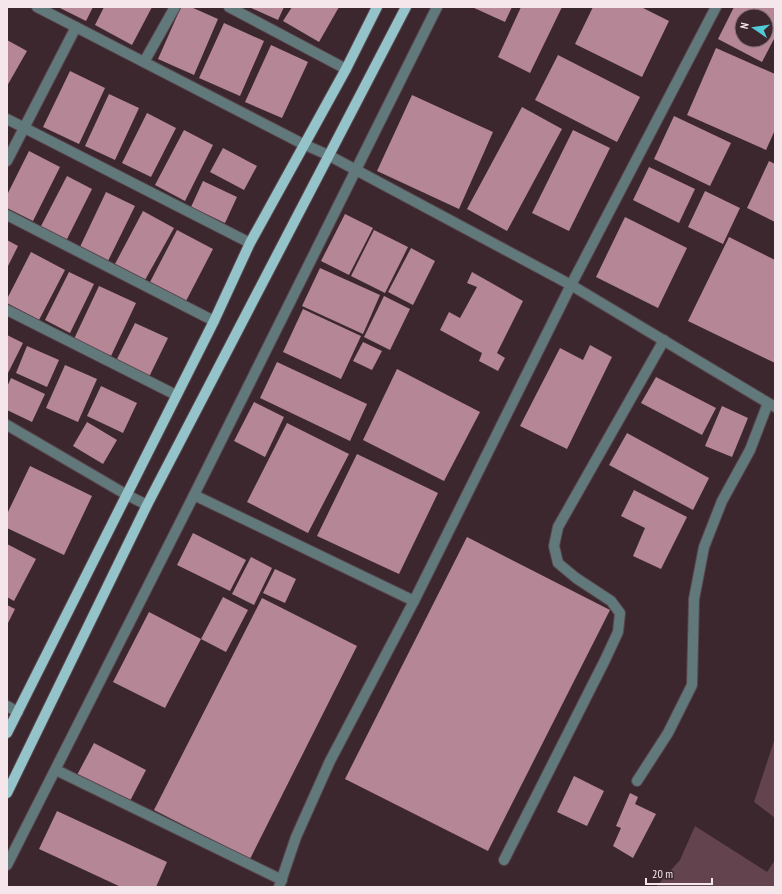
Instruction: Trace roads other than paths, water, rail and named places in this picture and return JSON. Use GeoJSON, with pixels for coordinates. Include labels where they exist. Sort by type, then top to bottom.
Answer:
{"type":"FeatureCollection","features":[{"type":"Feature","properties":{"kind":"main road"},"geometry":{"type":"LineString","coordinates":[[7,733],[214,321],[250,244],[303,144],[346,69],[377,7]]}},
{"type":"Feature","properties":{"kind":"main road"},"geometry":{"type":"LineString","coordinates":[[7,793],[147,505],[406,7]]}},
{"type":"Feature","properties":{"kind":"street"},"geometry":{"type":"LineString","coordinates":[[37,7],[303,144],[328,155],[571,285],[772,405],[750,450],[722,501],[704,547],[694,599],[692,685],[668,733],[637,781]]}},
{"type":"Feature","properties":{"kind":"street"},"geometry":{"type":"LineString","coordinates":[[144,62],[174,7]]}},
{"type":"Feature","properties":{"kind":"street"},"geometry":{"type":"LineString","coordinates":[[229,7],[346,69]]}},
{"type":"Feature","properties":{"kind":"street"},"geometry":{"type":"LineString","coordinates":[[7,865],[194,495],[436,7]]}},
{"type":"Feature","properties":{"kind":"street"},"geometry":{"type":"LineString","coordinates":[[56,770],[281,883],[296,837],[330,761],[414,601],[571,285],[716,7]]}},
{"type":"Feature","properties":{"kind":"street"},"geometry":{"type":"LineString","coordinates":[[7,161],[76,27]]}},
{"type":"Feature","properties":{"kind":"street"},"geometry":{"type":"LineString","coordinates":[[7,119],[250,244]]}},
{"type":"Feature","properties":{"kind":"street"},"geometry":{"type":"LineString","coordinates":[[7,215],[214,321]]}},
{"type":"Feature","properties":{"kind":"street"},"geometry":{"type":"LineString","coordinates":[[7,310],[176,395]]}},
{"type":"Feature","properties":{"kind":"street"},"geometry":{"type":"LineString","coordinates":[[504,860],[606,660],[618,632],[620,613],[611,601],[576,578],[558,563],[554,546],[558,527],[664,340]]}},
{"type":"Feature","properties":{"kind":"street"},"geometry":{"type":"LineString","coordinates":[[7,425],[127,495],[147,505]]}},
{"type":"Feature","properties":{"kind":"street"},"geometry":{"type":"LineString","coordinates":[[194,495],[414,601]]}},
{"type":"Feature","properties":{"kind":"street"},"geometry":{"type":"LineString","coordinates":[[7,706],[18,712]]}}]}
